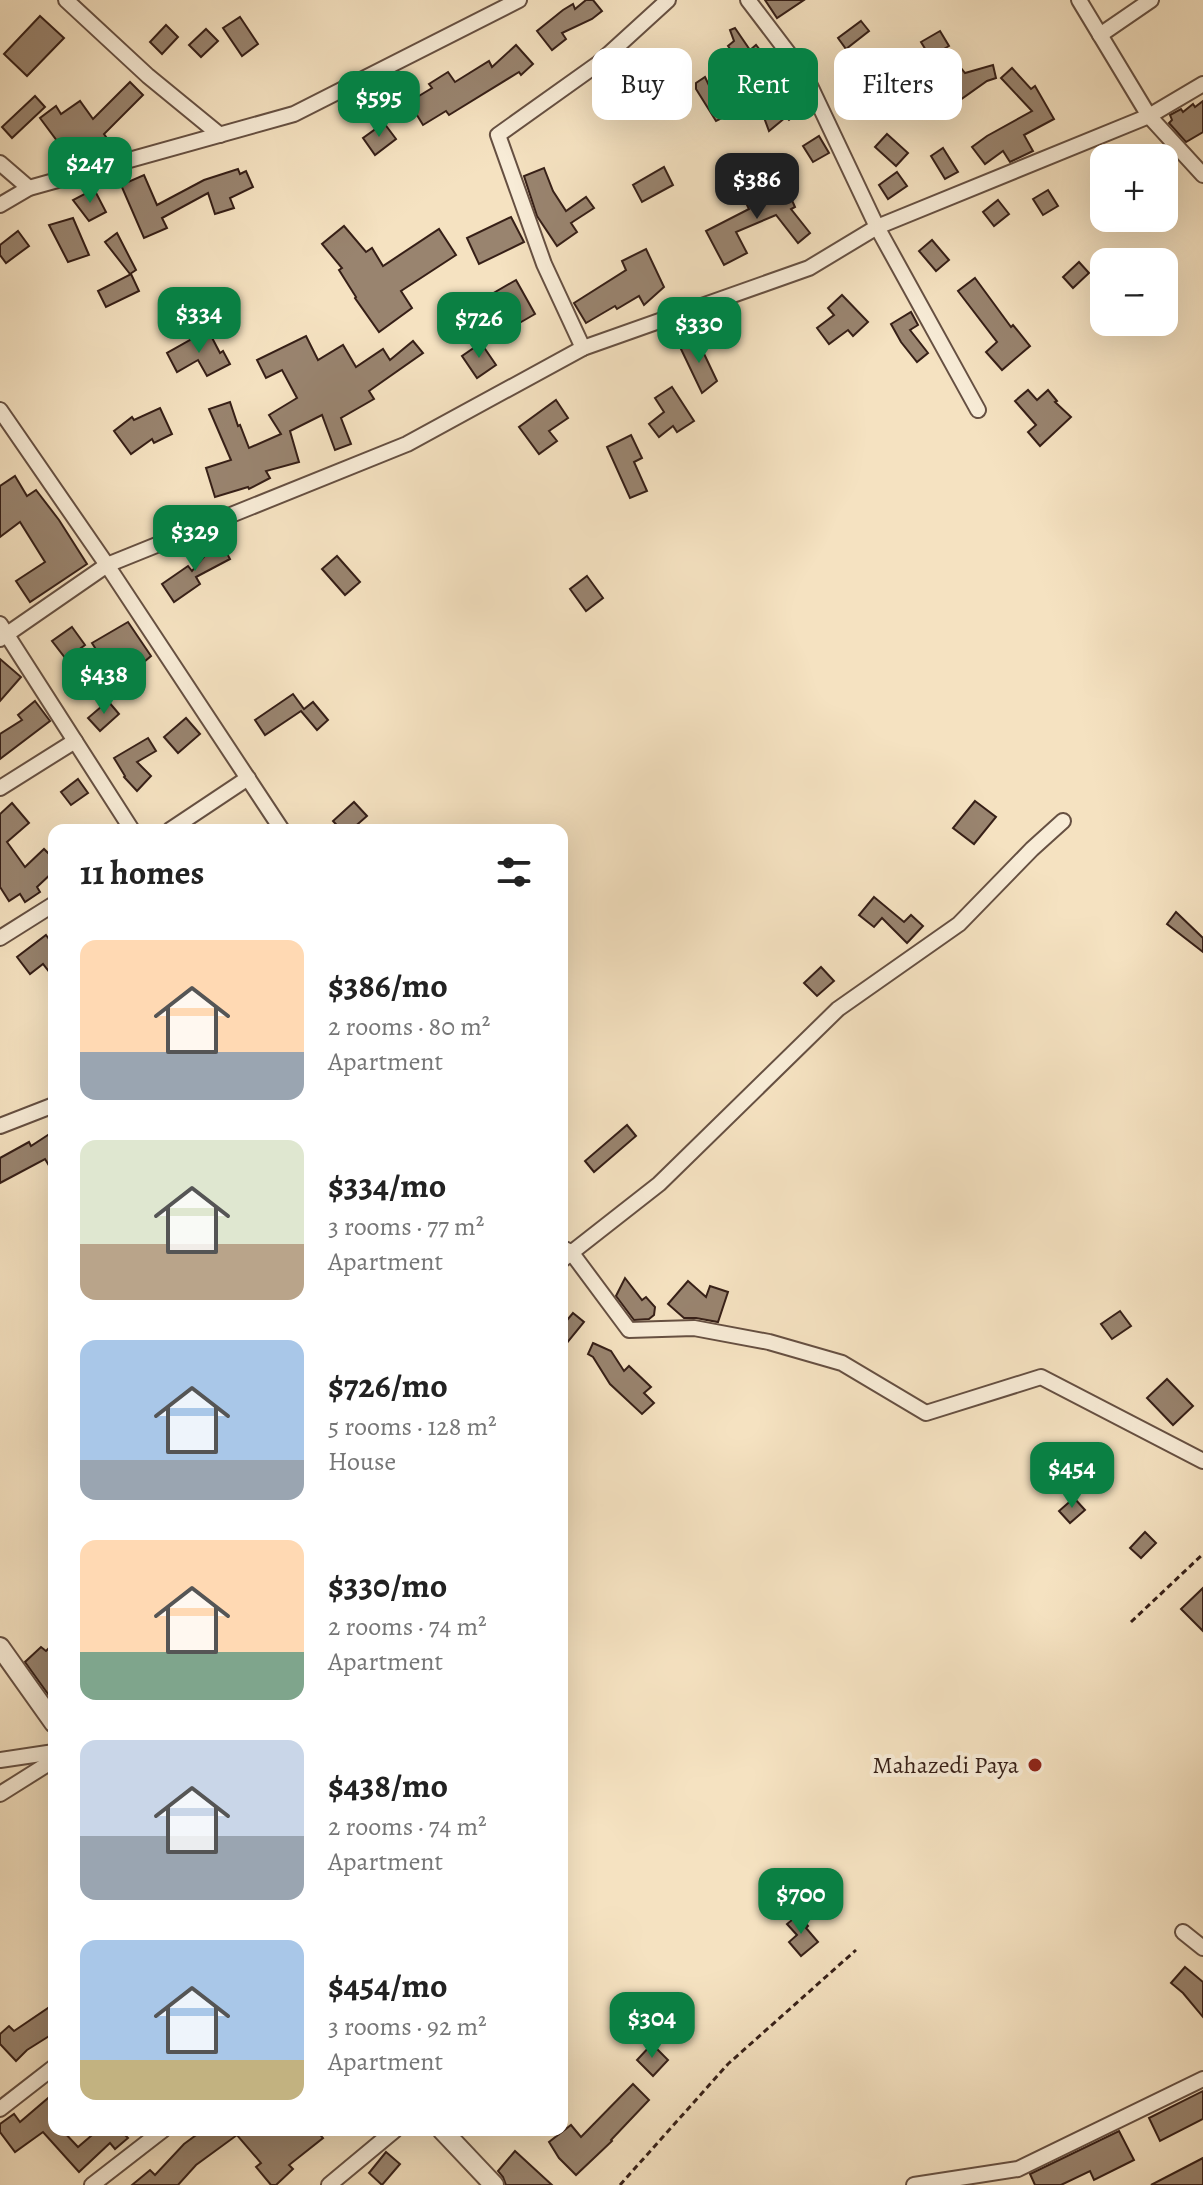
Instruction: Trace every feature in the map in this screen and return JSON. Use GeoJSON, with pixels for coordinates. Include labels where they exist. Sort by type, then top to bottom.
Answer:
{"type":"FeatureCollection","features":[{"type":"Feature","properties":{"kind":"street"},"geometry":{"type":"LineString","coordinates":[[66,0],[148,76],[220,135]]}},
{"type":"Feature","properties":{"kind":"street"},"geometry":{"type":"LineString","coordinates":[[0,205],[29,188],[294,114],[519,0]]}},
{"type":"Feature","properties":{"kind":"street"},"geometry":{"type":"LineString","coordinates":[[583,348],[544,264],[498,135],[599,63],[668,0]]}},
{"type":"Feature","properties":{"kind":"street"},"geometry":{"type":"LineString","coordinates":[[748,0],[805,75],[877,227],[978,410]]}},
{"type":"Feature","properties":{"kind":"street"},"geometry":{"type":"LineString","coordinates":[[1079,0],[1149,116],[1203,175]]}},
{"type":"Feature","properties":{"kind":"street"},"geometry":{"type":"LineString","coordinates":[[1100,35],[1151,0]]}},
{"type":"Feature","properties":{"kind":"street"},"geometry":{"type":"LineString","coordinates":[[128,824],[2,632],[107,565],[407,444],[583,348],[809,268],[877,227],[1149,116],[1203,84]]}},
{"type":"Feature","properties":{"kind":"street"},"geometry":{"type":"LineString","coordinates":[[0,163],[29,188]]}},
{"type":"Feature","properties":{"kind":"street"},"geometry":{"type":"LineString","coordinates":[[0,410],[278,824]]}},
{"type":"Feature","properties":{"kind":"street"},"geometry":{"type":"LineString","coordinates":[[0,788],[75,741]]}},
{"type":"Feature","properties":{"kind":"street"},"geometry":{"type":"LineString","coordinates":[[179,824],[248,778]]}},
{"type":"Feature","properties":{"kind":"street"},"geometry":{"type":"LineString","coordinates":[[568,1251],[659,1184],[838,1009],[959,924],[1063,821]]}},
{"type":"Feature","properties":{"kind":"street"},"geometry":{"type":"LineString","coordinates":[[0,938],[48,908]]}},
{"type":"Feature","properties":{"kind":"street"},"geometry":{"type":"LineString","coordinates":[[0,1126],[48,1107]]}},
{"type":"Feature","properties":{"kind":"street"},"geometry":{"type":"LineString","coordinates":[[568,1257],[629,1330],[694,1328],[769,1342],[842,1363],[926,1413],[1041,1377],[1203,1461]]}},
{"type":"Feature","properties":{"kind":"street"},"geometry":{"type":"LineString","coordinates":[[0,1647],[48,1713]]}},
{"type":"Feature","properties":{"kind":"street"},"geometry":{"type":"LineString","coordinates":[[0,1760],[48,1753]]}},
{"type":"Feature","properties":{"kind":"street"},"geometry":{"type":"LineString","coordinates":[[0,1794],[48,1764]]}},
{"type":"Feature","properties":{"kind":"street"},"geometry":{"type":"LineString","coordinates":[[1183,1932],[1203,1948]]}},
{"type":"Feature","properties":{"kind":"street"},"geometry":{"type":"LineString","coordinates":[[0,2109],[48,2072]]}},
{"type":"Feature","properties":{"kind":"street"},"geometry":{"type":"LineString","coordinates":[[914,2185],[1018,2169],[1203,2079]]}},
{"type":"Feature","properties":{"kind":"street"},"geometry":{"type":"LineString","coordinates":[[92,2185],[155,2136]]}},
{"type":"Feature","properties":{"kind":"street"},"geometry":{"type":"LineString","coordinates":[[329,2185],[388,2136]]}},
{"type":"Feature","properties":{"kind":"street"},"geometry":{"type":"LineString","coordinates":[[448,2136],[494,2185]]}},
{"type":"Feature","properties":{"kind":"path"},"geometry":{"type":"LineString","coordinates":[[1131,1622],[1203,1554]]}},
{"type":"Feature","properties":{"kind":"path"},"geometry":{"type":"LineString","coordinates":[[620,2185],[728,2064],[856,1950]]}},
{"type":"Feature","properties":{"kind":"building"},"geometry":{"type":"Polygon","coordinates":[[[586,0],[593,0],[602,11],[562,33],[566,39],[552,50],[537,31],[563,10],[573,4],[575,9],[586,0]]]}},
{"type":"Feature","properties":{"kind":"building"},"geometry":{"type":"Polygon","coordinates":[[[765,0],[804,0],[777,18],[765,0]]]}},
{"type":"Feature","properties":{"kind":"building"},"geometry":{"type":"Polygon","coordinates":[[[40,16],[64,38],[27,76],[4,54],[40,16]]]}},
{"type":"Feature","properties":{"kind":"building"},"geometry":{"type":"Polygon","coordinates":[[[240,17],[258,44],[242,56],[223,28],[240,17]]]}},
{"type":"Feature","properties":{"kind":"building"},"geometry":{"type":"Polygon","coordinates":[[[861,21],[869,31],[847,48],[838,38],[861,21]]]}},
{"type":"Feature","properties":{"kind":"building"},"geometry":{"type":"Polygon","coordinates":[[[166,25],[178,37],[162,54],[150,42],[166,25]]]}},
{"type":"Feature","properties":{"kind":"building"},"geometry":{"type":"Polygon","coordinates":[[[735,28],[749,48],[729,48],[734,41],[730,30],[735,28]]]}},
{"type":"Feature","properties":{"kind":"building"},"geometry":{"type":"Polygon","coordinates":[[[206,29],[218,41],[201,57],[189,45],[206,29]]]}},
{"type":"Feature","properties":{"kind":"building"},"geometry":{"type":"Polygon","coordinates":[[[940,31],[949,46],[925,48],[921,42],[940,31]]]}},
{"type":"Feature","properties":{"kind":"building"},"geometry":{"type":"Polygon","coordinates":[[[516,45],[533,64],[521,75],[519,72],[449,115],[446,111],[423,125],[409,102],[432,88],[429,84],[448,72],[455,82],[489,61],[492,67],[516,45]]]}},
{"type":"Feature","properties":{"kind":"building"},"geometry":{"type":"Polygon","coordinates":[[[993,65],[996,78],[962,99],[962,69],[965,73],[993,65]]]}},
{"type":"Feature","properties":{"kind":"building"},"geometry":{"type":"Polygon","coordinates":[[[1012,68],[1031,89],[1035,86],[1054,119],[1024,135],[1033,151],[1010,162],[1003,151],[985,164],[972,147],[1032,111],[1001,78],[1012,68]]]}},
{"type":"Feature","properties":{"kind":"building"},"geometry":{"type":"Polygon","coordinates":[[[705,77],[708,108],[696,89],[696,83],[705,77]]]}},
{"type":"Feature","properties":{"kind":"building"},"geometry":{"type":"Polygon","coordinates":[[[130,82],[143,95],[104,134],[114,148],[98,158],[93,152],[75,165],[40,118],[56,106],[61,114],[80,101],[93,119],[130,82]]]}},
{"type":"Feature","properties":{"kind":"building"},"geometry":{"type":"Polygon","coordinates":[[[35,96],[45,107],[12,138],[2,127],[35,96]]]}},
{"type":"Feature","properties":{"kind":"building"},"geometry":{"type":"Polygon","coordinates":[[[1203,101],[1203,132],[1186,142],[1169,123],[1172,120],[1170,115],[1203,101]]]}},
{"type":"Feature","properties":{"kind":"building"},"geometry":{"type":"Polygon","coordinates":[[[765,120],[782,120],[769,131],[765,120]]]}},
{"type":"Feature","properties":{"kind":"building"},"geometry":{"type":"Polygon","coordinates":[[[384,123],[396,139],[375,155],[363,138],[384,123]]]}},
{"type":"Feature","properties":{"kind":"building"},"geometry":{"type":"Polygon","coordinates":[[[887,134],[908,153],[896,166],[875,147],[887,134]]]}},
{"type":"Feature","properties":{"kind":"building"},"geometry":{"type":"Polygon","coordinates":[[[819,136],[829,153],[813,162],[803,146],[819,136]]]}},
{"type":"Feature","properties":{"kind":"building"},"geometry":{"type":"Polygon","coordinates":[[[943,148],[958,172],[945,179],[931,156],[943,148]]]}},
{"type":"Feature","properties":{"kind":"building"},"geometry":{"type":"Polygon","coordinates":[[[664,167],[673,185],[642,202],[633,185],[664,167]]]}},
{"type":"Feature","properties":{"kind":"building"},"geometry":{"type":"Polygon","coordinates":[[[544,168],[553,191],[566,211],[586,197],[594,208],[571,223],[577,232],[557,246],[537,216],[524,176],[544,168]]]}},
{"type":"Feature","properties":{"kind":"building"},"geometry":{"type":"Polygon","coordinates":[[[238,169],[240,174],[246,171],[253,187],[230,198],[234,208],[215,214],[208,193],[162,218],[167,228],[144,238],[121,185],[144,175],[157,205],[204,180],[238,169]]]}},
{"type":"Feature","properties":{"kind":"building"},"geometry":{"type":"Polygon","coordinates":[[[897,172],[907,186],[888,199],[879,185],[897,172]]]}},
{"type":"Feature","properties":{"kind":"building"},"geometry":{"type":"Polygon","coordinates":[[[783,180],[795,207],[791,209],[810,233],[798,243],[776,215],[736,232],[747,253],[724,265],[706,231],[749,209],[743,197],[783,180]]]}},
{"type":"Feature","properties":{"kind":"building"},"geometry":{"type":"Polygon","coordinates":[[[94,189],[106,212],[89,221],[73,200],[94,189]]]}},
{"type":"Feature","properties":{"kind":"building"},"geometry":{"type":"Polygon","coordinates":[[[1048,190],[1058,206],[1043,215],[1033,199],[1048,190]]]}},
{"type":"Feature","properties":{"kind":"building"},"geometry":{"type":"Polygon","coordinates":[[[998,200],[1009,214],[994,226],[983,212],[998,200]]]}},
{"type":"Feature","properties":{"kind":"building"},"geometry":{"type":"Polygon","coordinates":[[[511,217],[524,242],[479,264],[467,238],[511,217]]]}},
{"type":"Feature","properties":{"kind":"building"},"geometry":{"type":"Polygon","coordinates":[[[73,218],[89,255],[68,262],[49,225],[73,218]]]}},
{"type":"Feature","properties":{"kind":"building"},"geometry":{"type":"Polygon","coordinates":[[[344,226],[366,252],[372,248],[383,266],[439,229],[456,255],[401,291],[412,308],[379,332],[355,298],[339,270],[342,268],[322,244],[344,226]]]}},
{"type":"Feature","properties":{"kind":"building"},"geometry":{"type":"Polygon","coordinates":[[[18,231],[29,246],[6,263],[0,255],[0,245],[18,231]]]}},
{"type":"Feature","properties":{"kind":"building"},"geometry":{"type":"Polygon","coordinates":[[[117,233],[136,270],[130,274],[105,242],[117,233]]]}},
{"type":"Feature","properties":{"kind":"building"},"geometry":{"type":"Polygon","coordinates":[[[932,240],[949,260],[936,271],[919,251],[932,240]]]}},
{"type":"Feature","properties":{"kind":"building"},"geometry":{"type":"Polygon","coordinates":[[[646,249],[664,287],[644,305],[639,296],[586,323],[574,303],[626,270],[622,261],[646,249]]]}},
{"type":"Feature","properties":{"kind":"building"},"geometry":{"type":"Polygon","coordinates":[[[1079,262],[1089,273],[1073,288],[1063,277],[1079,262]]]}},
{"type":"Feature","properties":{"kind":"building"},"geometry":{"type":"Polygon","coordinates":[[[131,274],[139,291],[106,307],[98,291],[131,274]]]}},
{"type":"Feature","properties":{"kind":"building"},"geometry":{"type":"Polygon","coordinates":[[[975,278],[1011,327],[1013,325],[1030,346],[1002,370],[986,352],[997,342],[958,291],[975,278]]]}},
{"type":"Feature","properties":{"kind":"building"},"geometry":{"type":"Polygon","coordinates":[[[516,280],[535,314],[509,329],[490,295],[516,280]]]}},
{"type":"Feature","properties":{"kind":"building"},"geometry":{"type":"Polygon","coordinates":[[[842,295],[868,322],[853,336],[848,330],[829,344],[817,328],[834,315],[828,308],[842,295]]]}},
{"type":"Feature","properties":{"kind":"building"},"geometry":{"type":"Polygon","coordinates":[[[911,312],[918,325],[910,330],[928,353],[917,362],[891,324],[911,312]]]}},
{"type":"Feature","properties":{"kind":"building"},"geometry":{"type":"Polygon","coordinates":[[[208,330],[220,353],[223,351],[230,364],[207,376],[198,360],[177,372],[167,353],[208,330]]]}},
{"type":"Feature","properties":{"kind":"building"},"geometry":{"type":"Polygon","coordinates":[[[306,336],[318,360],[343,345],[356,367],[383,349],[390,360],[413,341],[423,353],[369,391],[374,399],[341,418],[351,444],[335,450],[322,415],[290,431],[299,462],[266,471],[270,478],[249,489],[215,497],[206,468],[231,460],[209,409],[230,402],[249,448],[281,434],[269,415],[297,398],[282,370],[266,378],[257,360],[306,336]]]}},
{"type":"Feature","properties":{"kind":"building"},"geometry":{"type":"Polygon","coordinates":[[[697,339],[717,381],[702,393],[680,347],[697,339]]]}},
{"type":"Feature","properties":{"kind":"building"},"geometry":{"type":"Polygon","coordinates":[[[481,343],[496,365],[477,378],[462,356],[481,343]]]}},
{"type":"Feature","properties":{"kind":"building"},"geometry":{"type":"Polygon","coordinates":[[[672,387],[694,421],[677,432],[673,426],[659,437],[649,424],[664,412],[655,398],[672,387]]]}},
{"type":"Feature","properties":{"kind":"building"},"geometry":{"type":"Polygon","coordinates":[[[1028,390],[1037,400],[1048,390],[1055,402],[1071,417],[1040,446],[1028,432],[1036,425],[1015,401],[1028,390]]]}},
{"type":"Feature","properties":{"kind":"building"},"geometry":{"type":"Polygon","coordinates":[[[556,400],[568,418],[549,431],[557,441],[539,454],[519,427],[556,400]]]}},
{"type":"Feature","properties":{"kind":"building"},"geometry":{"type":"Polygon","coordinates":[[[160,408],[172,434],[154,443],[152,439],[131,454],[114,431],[132,417],[134,420],[160,408]]]}},
{"type":"Feature","properties":{"kind":"building"},"geometry":{"type":"Polygon","coordinates":[[[631,435],[642,458],[634,462],[647,491],[630,498],[607,447],[631,435]]]}},
{"type":"Feature","properties":{"kind":"building"},"geometry":{"type":"Polygon","coordinates":[[[15,476],[27,496],[36,490],[87,564],[30,602],[16,581],[45,562],[20,522],[0,537],[0,486],[15,476]]]}},
{"type":"Feature","properties":{"kind":"building"},"geometry":{"type":"Polygon","coordinates":[[[219,539],[230,559],[196,577],[200,584],[174,602],[162,584],[188,566],[192,571],[219,539]]]}},
{"type":"Feature","properties":{"kind":"building"},"geometry":{"type":"Polygon","coordinates":[[[337,556],[360,582],[345,595],[322,569],[337,556]]]}},
{"type":"Feature","properties":{"kind":"building"},"geometry":{"type":"Polygon","coordinates":[[[587,576],[603,598],[586,611],[570,589],[587,576]]]}},
{"type":"Feature","properties":{"kind":"building"},"geometry":{"type":"Polygon","coordinates":[[[128,622],[151,656],[132,672],[117,654],[104,662],[92,643],[128,622]]]}},
{"type":"Feature","properties":{"kind":"building"},"geometry":{"type":"Polygon","coordinates":[[[72,627],[85,645],[66,659],[52,641],[72,627]]]}},
{"type":"Feature","properties":{"kind":"building"},"geometry":{"type":"Polygon","coordinates":[[[0,659],[21,677],[0,701],[0,659]]]}},
{"type":"Feature","properties":{"kind":"building"},"geometry":{"type":"Polygon","coordinates":[[[293,694],[304,709],[313,702],[328,720],[317,730],[301,711],[265,735],[255,720],[293,694]]]}},
{"type":"Feature","properties":{"kind":"building"},"geometry":{"type":"Polygon","coordinates":[[[35,701],[50,721],[0,759],[0,734],[22,720],[18,715],[35,701]]]}},
{"type":"Feature","properties":{"kind":"building"},"geometry":{"type":"Polygon","coordinates":[[[108,701],[119,714],[100,731],[88,718],[108,701]]]}},
{"type":"Feature","properties":{"kind":"building"},"geometry":{"type":"Polygon","coordinates":[[[186,718],[200,734],[178,753],[164,737],[186,718]]]}},
{"type":"Feature","properties":{"kind":"building"},"geometry":{"type":"Polygon","coordinates":[[[148,738],[156,751],[137,762],[151,776],[137,791],[124,777],[114,758],[148,738]]]}},
{"type":"Feature","properties":{"kind":"building"},"geometry":{"type":"Polygon","coordinates":[[[78,779],[88,793],[71,805],[61,792],[78,779]]]}},
{"type":"Feature","properties":{"kind":"building"},"geometry":{"type":"Polygon","coordinates":[[[975,801],[996,817],[974,844],[953,828],[975,801]]]}},
{"type":"Feature","properties":{"kind":"building"},"geometry":{"type":"Polygon","coordinates":[[[354,802],[367,816],[358,824],[336,824],[333,821],[354,802]]]}},
{"type":"Feature","properties":{"kind":"building"},"geometry":{"type":"Polygon","coordinates":[[[12,803],[29,823],[7,842],[25,867],[44,849],[48,853],[48,877],[37,887],[40,892],[25,902],[20,894],[9,901],[0,887],[0,814],[12,803]]]}},
{"type":"Feature","properties":{"kind":"building"},"geometry":{"type":"Polygon","coordinates":[[[874,897],[904,922],[911,915],[923,926],[907,943],[882,918],[874,927],[859,915],[874,897]]]}},
{"type":"Feature","properties":{"kind":"building"},"geometry":{"type":"Polygon","coordinates":[[[1176,912],[1203,938],[1203,952],[1167,924],[1176,912]]]}},
{"type":"Feature","properties":{"kind":"building"},"geometry":{"type":"Polygon","coordinates":[[[46,935],[48,938],[48,970],[43,964],[30,974],[17,957],[46,935]]]}},
{"type":"Feature","properties":{"kind":"building"},"geometry":{"type":"Polygon","coordinates":[[[821,967],[834,981],[817,996],[804,983],[821,967]]]}},
{"type":"Feature","properties":{"kind":"building"},"geometry":{"type":"Polygon","coordinates":[[[627,1125],[636,1136],[594,1172],[585,1161],[627,1125]]]}},
{"type":"Feature","properties":{"kind":"building"},"geometry":{"type":"Polygon","coordinates":[[[48,1135],[48,1164],[45,1159],[0,1183],[0,1158],[29,1142],[31,1146],[48,1135]]]}},
{"type":"Feature","properties":{"kind":"building"},"geometry":{"type":"Polygon","coordinates":[[[625,1278],[642,1300],[646,1297],[655,1307],[654,1315],[649,1319],[634,1320],[616,1296],[625,1278]]]}},
{"type":"Feature","properties":{"kind":"building"},"geometry":{"type":"Polygon","coordinates":[[[688,1281],[706,1297],[710,1286],[728,1292],[718,1322],[684,1318],[668,1304],[688,1281]]]}},
{"type":"Feature","properties":{"kind":"building"},"geometry":{"type":"Polygon","coordinates":[[[1120,1311],[1131,1326],[1112,1339],[1101,1324],[1120,1311]]]}},
{"type":"Feature","properties":{"kind":"building"},"geometry":{"type":"Polygon","coordinates":[[[573,1313],[584,1322],[568,1342],[568,1319],[573,1313]]]}},
{"type":"Feature","properties":{"kind":"building"},"geometry":{"type":"Polygon","coordinates":[[[593,1343],[611,1351],[624,1371],[629,1366],[651,1387],[644,1393],[654,1403],[642,1414],[610,1384],[588,1354],[593,1343]]]}},
{"type":"Feature","properties":{"kind":"building"},"geometry":{"type":"Polygon","coordinates":[[[1167,1379],[1193,1406],[1173,1425],[1147,1398],[1167,1379]]]}},
{"type":"Feature","properties":{"kind":"building"},"geometry":{"type":"Polygon","coordinates":[[[1074,1498],[1085,1510],[1070,1523],[1059,1511],[1074,1498]]]}},
{"type":"Feature","properties":{"kind":"building"},"geometry":{"type":"Polygon","coordinates":[[[1145,1532],[1156,1543],[1141,1558],[1130,1548],[1145,1532]]]}},
{"type":"Feature","properties":{"kind":"building"},"geometry":{"type":"Polygon","coordinates":[[[1203,1588],[1203,1631],[1181,1609],[1203,1588]]]}},
{"type":"Feature","properties":{"kind":"building"},"geometry":{"type":"Polygon","coordinates":[[[41,1647],[46,1651],[48,1649],[48,1694],[25,1662],[41,1647]]]}},
{"type":"Feature","properties":{"kind":"building"},"geometry":{"type":"Polygon","coordinates":[[[798,1915],[818,1942],[801,1956],[789,1942],[797,1935],[787,1924],[798,1915]]]}},
{"type":"Feature","properties":{"kind":"building"},"geometry":{"type":"Polygon","coordinates":[[[1185,1967],[1203,1982],[1203,2017],[1171,1983],[1185,1967]]]}},
{"type":"Feature","properties":{"kind":"building"},"geometry":{"type":"Polygon","coordinates":[[[48,2008],[48,2037],[16,2061],[0,2044],[0,2034],[9,2026],[14,2031],[48,2008]]]}},
{"type":"Feature","properties":{"kind":"building"},"geometry":{"type":"Polygon","coordinates":[[[652,2044],[668,2060],[653,2076],[637,2060],[652,2044]]]}},
{"type":"Feature","properties":{"kind":"building"},"geometry":{"type":"Polygon","coordinates":[[[633,2084],[649,2100],[576,2175],[549,2142],[557,2136],[568,2136],[571,2125],[581,2137],[633,2084]]]}},
{"type":"Feature","properties":{"kind":"building"},"geometry":{"type":"Polygon","coordinates":[[[1203,2091],[1203,2119],[1160,2141],[1149,2118],[1203,2091]]]}},
{"type":"Feature","properties":{"kind":"building"},"geometry":{"type":"Polygon","coordinates":[[[48,2098],[48,2136],[68,2136],[78,2147],[91,2136],[128,2138],[115,2149],[110,2143],[79,2172],[43,2132],[15,2152],[0,2132],[0,2124],[14,2114],[20,2122],[48,2098]]]}},
{"type":"Feature","properties":{"kind":"building"},"geometry":{"type":"Polygon","coordinates":[[[1119,2131],[1134,2160],[1094,2180],[1090,2171],[1061,2185],[1035,2185],[1030,2174],[1119,2131]]]}},
{"type":"Feature","properties":{"kind":"building"},"geometry":{"type":"Polygon","coordinates":[[[195,2136],[236,2136],[196,2165],[178,2185],[132,2185],[150,2170],[155,2175],[195,2136]]]}},
{"type":"Feature","properties":{"kind":"building"},"geometry":{"type":"Polygon","coordinates":[[[238,2136],[323,2138],[289,2165],[293,2169],[276,2185],[271,2185],[256,2167],[261,2163],[238,2136]]]}},
{"type":"Feature","properties":{"kind":"building"},"geometry":{"type":"Polygon","coordinates":[[[515,2151],[552,2185],[506,2185],[498,2171],[515,2151]]]}},
{"type":"Feature","properties":{"kind":"building"},"geometry":{"type":"Polygon","coordinates":[[[386,2152],[400,2164],[382,2185],[369,2173],[386,2152]]]}},
{"type":"Feature","properties":{"kind":"building"},"geometry":{"type":"Polygon","coordinates":[[[1203,2158],[1203,2185],[1151,2185],[1203,2158]]]}},
{"type":"Feature","properties":{"kind":"place","name":"Mahazedi Paya"},"geometry":{"type":"Point","coordinates":[1035,1765]}}]}
